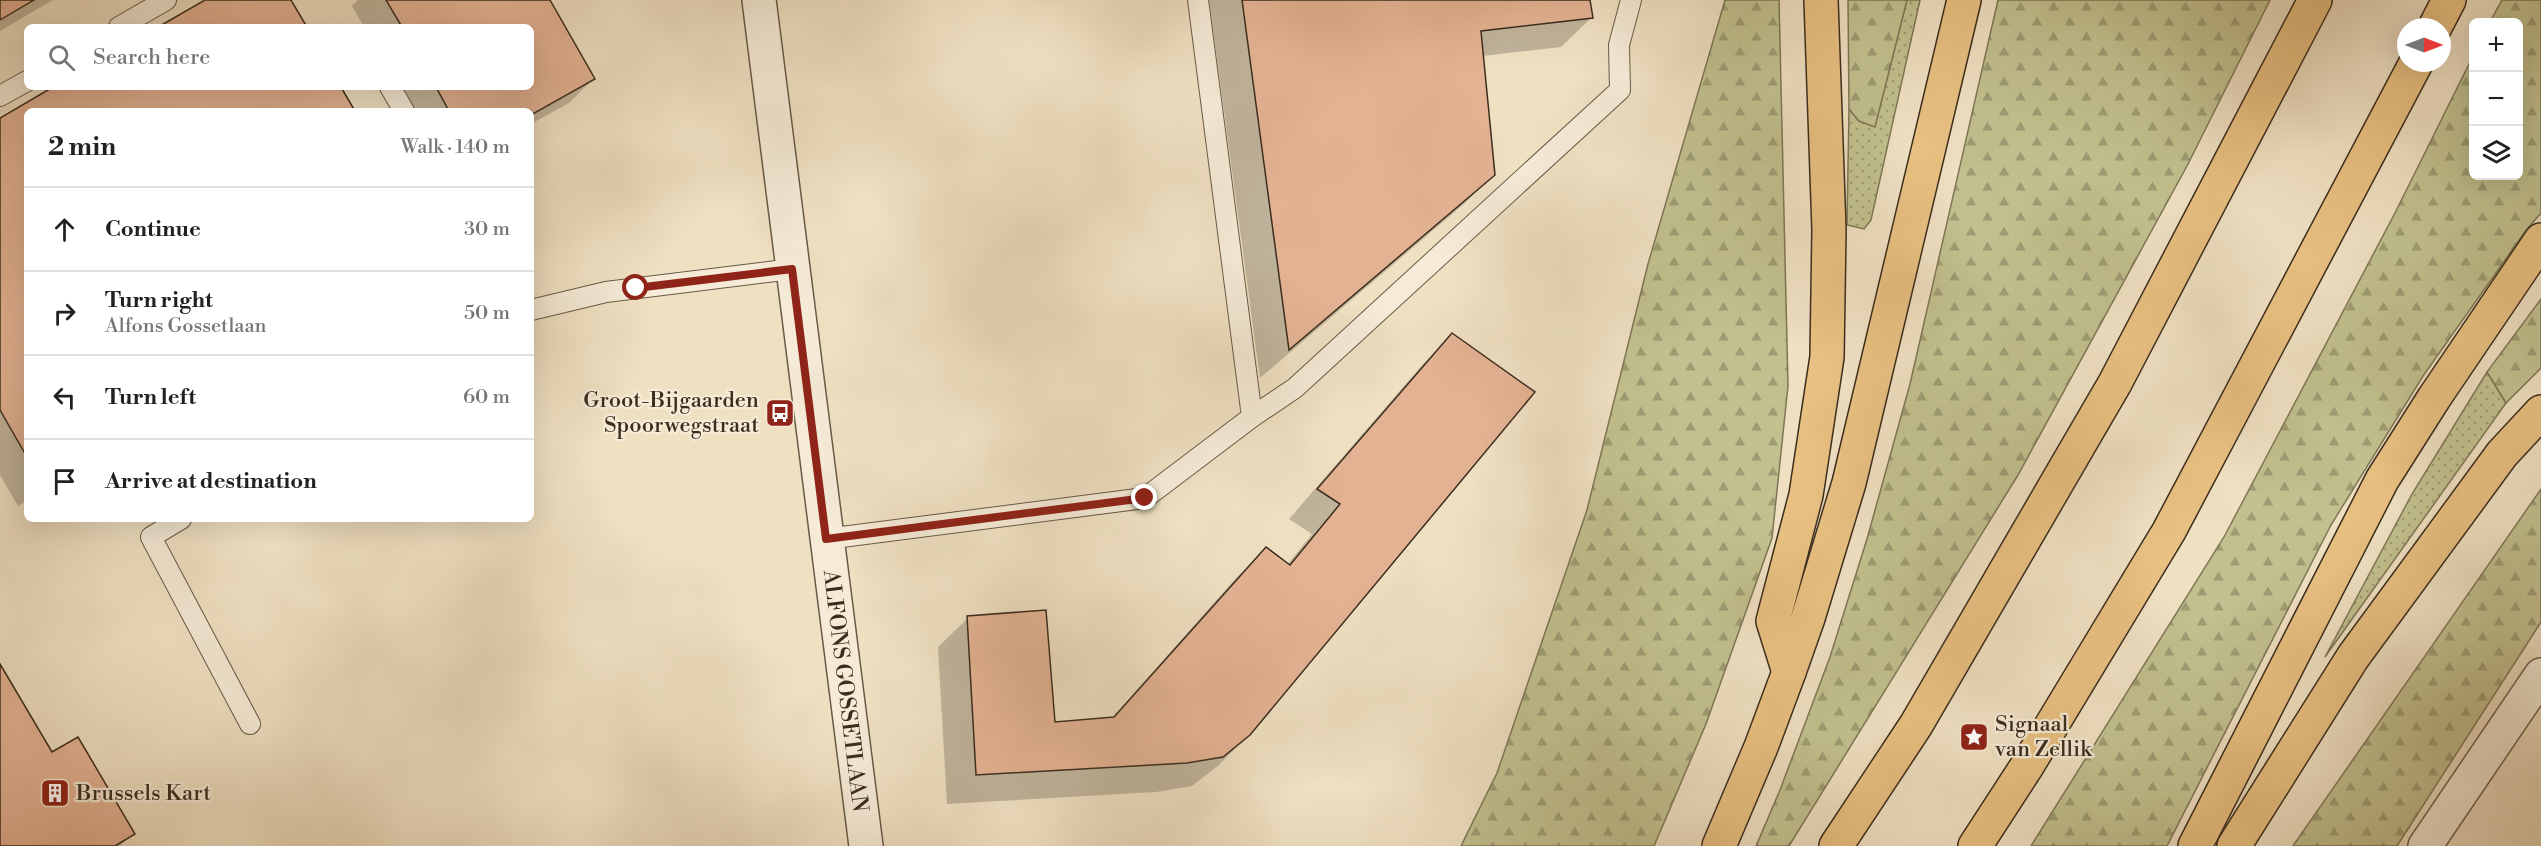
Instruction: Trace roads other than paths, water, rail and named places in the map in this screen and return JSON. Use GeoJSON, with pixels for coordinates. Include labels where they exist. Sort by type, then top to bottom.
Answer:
{"type":"FeatureCollection","features":[{"type":"Feature","properties":{"kind":"highway"},"geometry":{"type":"LineString","coordinates":[[1789,672],[1773,621],[1806,495],[1827,357],[1829,230],[1821,0]]}},
{"type":"Feature","properties":{"kind":"highway"},"geometry":{"type":"LineString","coordinates":[[1719,846],[1761,747],[1789,672],[1849,483],[1964,0]]}},
{"type":"Feature","properties":{"kind":"highway"},"geometry":{"type":"LineString","coordinates":[[1836,846],[1916,725],[2115,383],[2315,0]]}},
{"type":"Feature","properties":{"kind":"highway"},"geometry":{"type":"LineString","coordinates":[[2440,18],[2449,0]]}},
{"type":"Feature","properties":{"kind":"highway"},"geometry":{"type":"LineString","coordinates":[[1975,846],[2033,756],[2169,531],[2411,72]]}},
{"type":"Feature","properties":{"kind":"highway"},"geometry":{"type":"LineString","coordinates":[[2195,846],[2382,480],[2434,398],[2541,240]]}},
{"type":"Feature","properties":{"kind":"highway"},"geometry":{"type":"LineString","coordinates":[[2234,846],[2353,657],[2502,454],[2541,412]]}},
{"type":"Feature","properties":{"kind":"street","name":"ALFONS GOSSETLAAN"},"geometry":{"type":"LineString","coordinates":[[759,0],[866,846]]}},
{"type":"Feature","properties":{"kind":"street"},"geometry":{"type":"LineString","coordinates":[[2425,846],[2541,675]]}},
{"type":"Feature","properties":{"kind":"lane"},"geometry":{"type":"LineString","coordinates":[[124,24],[166,0]]}},
{"type":"Feature","properties":{"kind":"lane"},"geometry":{"type":"LineString","coordinates":[[1198,0],[1252,417]]}},
{"type":"Feature","properties":{"kind":"lane"},"geometry":{"type":"LineString","coordinates":[[826,539],[1145,498],[1252,417],[1295,388],[1620,90],[1618,45],[1631,0]]}},
{"type":"Feature","properties":{"kind":"lane"},"geometry":{"type":"LineString","coordinates":[[0,96],[24,83]]}},
{"type":"Feature","properties":{"kind":"lane"},"geometry":{"type":"LineString","coordinates":[[392,90],[402,108]]}},
{"type":"Feature","properties":{"kind":"lane"},"geometry":{"type":"LineString","coordinates":[[534,309],[606,292],[792,269]]}},
{"type":"Feature","properties":{"kind":"lane"},"geometry":{"type":"LineString","coordinates":[[176,522],[151,537],[250,724]]}},
{"type":"Feature","properties":{"kind":"place","name":"Groot-Bijgaarden Spoorwegstraat"},"geometry":{"type":"Point","coordinates":[780,413]}},
{"type":"Feature","properties":{"kind":"place","name":"Signaal van Zellik"},"geometry":{"type":"Point","coordinates":[1974,737]}},
{"type":"Feature","properties":{"kind":"place","name":"Brussels Kart"},"geometry":{"type":"Point","coordinates":[55,793]}}]}
